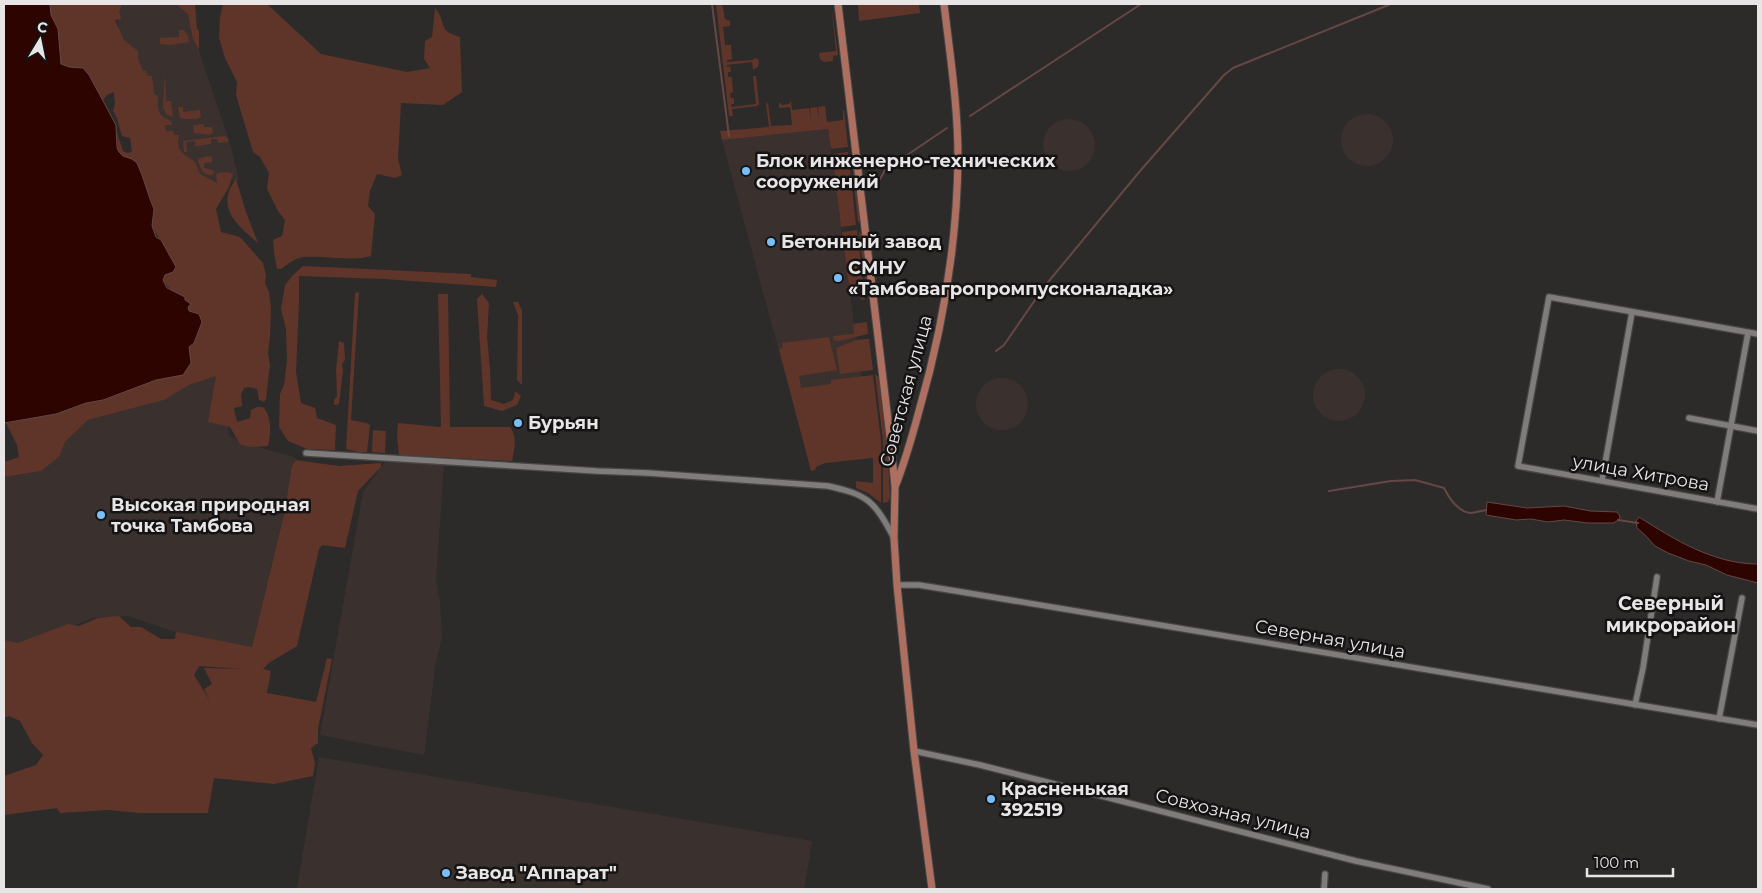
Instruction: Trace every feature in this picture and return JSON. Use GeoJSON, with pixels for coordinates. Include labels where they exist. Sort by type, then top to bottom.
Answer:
{"type":"FeatureCollection","features":[{"type":"Feature","properties":{"kind":"main road"},"geometry":{"type":"LineString","coordinates":[[838,4],[895,487],[894,538],[897,585],[914,751],[932,889]]}},
{"type":"Feature","properties":{"kind":"main road","name":"Советская улица"},"geometry":{"type":"LineString","coordinates":[[895,487],[928,382],[951,268],[958,157],[956,106],[944,4]]}},
{"type":"Feature","properties":{"kind":"street","name":"улица Хитрова"},"geometry":{"type":"LineString","coordinates":[[1632,312],[1549,296],[1518,466],[1758,509]]}},
{"type":"Feature","properties":{"kind":"street"},"geometry":{"type":"LineString","coordinates":[[1602,481],[1632,312],[1758,334]]}},
{"type":"Feature","properties":{"kind":"street"},"geometry":{"type":"LineString","coordinates":[[1717,502],[1748,333]]}},
{"type":"Feature","properties":{"kind":"street"},"geometry":{"type":"LineString","coordinates":[[1689,418],[1758,431]]}},
{"type":"Feature","properties":{"kind":"street"},"geometry":{"type":"LineString","coordinates":[[306,453],[648,473],[828,486],[852,491],[866,499],[880,511],[894,538]]}},
{"type":"Feature","properties":{"kind":"street"},"geometry":{"type":"LineString","coordinates":[[1635,705],[1643,668],[1657,577]]}},
{"type":"Feature","properties":{"kind":"street","name":"Северная улица"},"geometry":{"type":"LineString","coordinates":[[897,585],[919,585],[956,591],[1758,725]]}},
{"type":"Feature","properties":{"kind":"street"},"geometry":{"type":"LineString","coordinates":[[1719,718],[1742,598]]}},
{"type":"Feature","properties":{"kind":"street","name":"Совхозная улица"},"geometry":{"type":"LineString","coordinates":[[914,751],[980,765],[1356,861],[1488,889]]}},
{"type":"Feature","properties":{"kind":"street"},"geometry":{"type":"LineString","coordinates":[[1324,889],[1325,874]]}},
{"type":"Feature","properties":{"kind":"shaded area"},"geometry":{"type":"Polygon","coordinates":[[[4,4],[50,4],[51,15],[58,29],[61,64],[69,67],[83,68],[89,75],[116,125],[117,148],[119,152],[137,163],[142,175],[154,209],[152,226],[156,237],[161,240],[176,267],[173,272],[165,275],[163,280],[167,288],[185,297],[185,300],[191,304],[188,307],[189,311],[199,314],[202,322],[194,343],[189,347],[191,363],[183,375],[156,380],[103,400],[86,403],[56,414],[4,423],[4,4]]]}},
{"type":"Feature","properties":{"kind":"shaded area"},"geometry":{"type":"Polygon","coordinates":[[[49,4],[121,4],[119,11],[121,19],[115,20],[124,40],[138,51],[138,59],[143,71],[146,71],[148,76],[152,76],[154,94],[158,96],[160,114],[171,121],[172,125],[165,125],[166,131],[173,131],[174,135],[179,135],[178,141],[181,152],[195,162],[200,174],[217,183],[217,173],[227,172],[233,174],[229,187],[216,209],[221,232],[240,237],[263,263],[266,275],[265,283],[269,292],[271,308],[268,353],[270,365],[266,399],[264,402],[259,400],[257,389],[244,388],[241,394],[242,406],[234,408],[237,422],[250,418],[251,410],[263,407],[269,420],[270,437],[268,446],[250,447],[240,444],[230,427],[208,422],[216,376],[189,385],[164,400],[88,420],[65,442],[59,457],[41,471],[4,477],[4,462],[19,457],[17,445],[6,423],[56,414],[86,403],[103,400],[156,380],[183,375],[191,363],[189,347],[193,313],[189,311],[185,300],[167,286],[163,280],[165,275],[176,267],[152,226],[154,209],[136,162],[126,162],[118,152],[117,133],[123,151],[127,153],[132,152],[130,138],[122,136],[113,111],[115,104],[114,92],[107,95],[103,100],[89,75],[83,69],[61,64],[58,29],[51,15],[49,4]]]}},
{"type":"Feature","properties":{"kind":"shaded area"},"geometry":{"type":"Polygon","coordinates":[[[116,4],[185,4],[229,140],[239,180],[205,183],[164,141],[120,40],[116,4]]]}},
{"type":"Feature","properties":{"kind":"shaded area"},"geometry":{"type":"Polygon","coordinates":[[[178,4],[195,4],[197,29],[199,31],[199,50],[193,39],[188,14],[178,4]]]}},
{"type":"Feature","properties":{"kind":"shaded area"},"geometry":{"type":"Polygon","coordinates":[[[223,4],[267,4],[321,54],[407,72],[430,68],[424,59],[425,41],[432,37],[435,8],[445,29],[453,35],[460,37],[462,92],[443,105],[401,103],[398,159],[402,175],[395,178],[377,174],[370,191],[368,206],[375,214],[371,256],[363,258],[302,257],[281,269],[277,269],[273,240],[282,236],[285,220],[278,211],[267,189],[269,173],[260,157],[253,152],[236,95],[237,82],[225,58],[219,38],[223,4]]]}},
{"type":"Feature","properties":{"kind":"shaded area"},"geometry":{"type":"Polygon","coordinates":[[[716,4],[722,4],[725,19],[730,21],[730,26],[723,27],[725,45],[731,45],[732,59],[727,60],[727,62],[754,60],[754,58],[758,59],[759,63],[758,67],[753,70],[752,62],[727,65],[727,67],[730,66],[731,72],[728,72],[728,77],[732,77],[733,92],[730,93],[731,98],[734,98],[734,104],[731,104],[732,107],[756,104],[753,76],[756,76],[759,104],[757,106],[732,109],[733,116],[729,116],[716,4]]]}},
{"type":"Feature","properties":{"kind":"shaded area"},"geometry":{"type":"Polygon","coordinates":[[[831,4],[838,55],[833,56],[833,61],[824,62],[820,59],[819,53],[836,51],[831,4]]]}},
{"type":"Feature","properties":{"kind":"shaded area"},"geometry":{"type":"Polygon","coordinates":[[[858,4],[919,4],[920,13],[859,21],[858,4]]]}},
{"type":"Feature","properties":{"kind":"shaded area"},"geometry":{"type":"Polygon","coordinates":[[[179,30],[184,30],[189,42],[171,45],[160,44],[160,38],[179,37],[179,30]]]}},
{"type":"Feature","properties":{"kind":"shaded area"},"geometry":{"type":"Polygon","coordinates":[[[165,73],[166,101],[171,101],[173,117],[166,114],[163,107],[165,73]]]}},
{"type":"Feature","properties":{"kind":"shaded area"},"geometry":{"type":"Polygon","coordinates":[[[791,101],[792,110],[809,108],[811,121],[810,108],[817,107],[819,120],[818,107],[825,106],[827,122],[843,120],[844,110],[848,147],[831,149],[828,129],[722,140],[720,131],[769,127],[766,104],[768,103],[771,126],[792,125],[790,107],[779,108],[779,102],[782,105],[789,104],[791,101]]]}},
{"type":"Feature","properties":{"kind":"shaded area"},"geometry":{"type":"Polygon","coordinates":[[[178,107],[183,107],[183,112],[200,110],[201,117],[196,119],[180,118],[178,107]]]}},
{"type":"Feature","properties":{"kind":"shaded area"},"geometry":{"type":"Polygon","coordinates":[[[1362,114],[1372,114],[1386,121],[1393,135],[1393,145],[1386,159],[1372,166],[1362,166],[1352,162],[1345,155],[1341,145],[1341,135],[1345,125],[1352,118],[1362,114]]]}},
{"type":"Feature","properties":{"kind":"shaded area"},"geometry":{"type":"Polygon","coordinates":[[[1064,119],[1074,119],[1088,126],[1095,140],[1095,150],[1088,164],[1074,171],[1064,171],[1054,167],[1047,160],[1043,150],[1043,140],[1047,130],[1054,123],[1064,119]]]}},
{"type":"Feature","properties":{"kind":"shaded area"},"geometry":{"type":"Polygon","coordinates":[[[204,124],[204,127],[212,127],[213,133],[209,135],[194,133],[193,125],[204,124]]]}},
{"type":"Feature","properties":{"kind":"shaded area"},"geometry":{"type":"Polygon","coordinates":[[[828,129],[861,376],[801,433],[722,140],[828,129]]]}},
{"type":"Feature","properties":{"kind":"shaded area"},"geometry":{"type":"Polygon","coordinates":[[[225,136],[228,138],[228,142],[218,143],[217,139],[211,139],[211,144],[195,146],[195,141],[186,142],[187,152],[184,152],[183,141],[225,136]]]}},
{"type":"Feature","properties":{"kind":"shaded area"},"geometry":{"type":"Polygon","coordinates":[[[848,152],[856,225],[841,227],[832,154],[848,152]]]}},
{"type":"Feature","properties":{"kind":"shaded area"},"geometry":{"type":"Polygon","coordinates":[[[851,153],[854,159],[860,219],[858,223],[851,153]]]}},
{"type":"Feature","properties":{"kind":"shaded area"},"geometry":{"type":"Polygon","coordinates":[[[208,156],[212,157],[212,162],[204,163],[204,168],[213,170],[214,173],[212,175],[204,173],[198,160],[208,156]]]}},
{"type":"Feature","properties":{"kind":"shaded area"},"geometry":{"type":"Polygon","coordinates":[[[236,179],[258,243],[236,222],[228,207],[227,198],[236,179]]]}},
{"type":"Feature","properties":{"kind":"shaded area"},"geometry":{"type":"Polygon","coordinates":[[[857,230],[865,299],[861,300],[859,286],[849,287],[842,232],[857,230]]]}},
{"type":"Feature","properties":{"kind":"shaded area"},"geometry":{"type":"Polygon","coordinates":[[[859,231],[862,235],[869,290],[867,297],[859,231]]]}},
{"type":"Feature","properties":{"kind":"shaded area"},"geometry":{"type":"Polygon","coordinates":[[[303,266],[471,274],[471,277],[497,280],[496,287],[384,279],[299,276],[296,372],[301,403],[315,408],[317,418],[336,425],[335,450],[307,449],[288,441],[279,427],[280,394],[284,385],[287,360],[286,329],[281,309],[285,285],[303,266]]]}},
{"type":"Feature","properties":{"kind":"shaded area"},"geometry":{"type":"Polygon","coordinates":[[[359,292],[351,420],[370,425],[367,452],[346,449],[355,293],[359,292]]]}},
{"type":"Feature","properties":{"kind":"shaded area"},"geometry":{"type":"Polygon","coordinates":[[[438,294],[448,294],[450,427],[510,427],[515,439],[512,461],[399,455],[398,423],[441,427],[438,294]]]}},
{"type":"Feature","properties":{"kind":"shaded area"},"geometry":{"type":"Polygon","coordinates":[[[482,294],[489,303],[487,337],[491,400],[504,404],[513,400],[515,391],[521,396],[517,405],[502,411],[484,406],[477,299],[482,294]]]}},
{"type":"Feature","properties":{"kind":"shaded area"},"geometry":{"type":"Polygon","coordinates":[[[513,302],[518,302],[522,310],[522,385],[517,380],[518,315],[513,302]]]}},
{"type":"Feature","properties":{"kind":"shaded area"},"geometry":{"type":"Polygon","coordinates":[[[867,322],[868,334],[838,341],[834,340],[833,336],[854,334],[853,324],[867,322]]]}},
{"type":"Feature","properties":{"kind":"shaded area"},"geometry":{"type":"Polygon","coordinates":[[[829,337],[837,370],[799,376],[801,388],[831,384],[831,380],[873,375],[881,441],[881,503],[868,493],[856,488],[856,481],[873,483],[873,458],[825,463],[811,471],[779,349],[783,348],[782,343],[829,337]]]}},
{"type":"Feature","properties":{"kind":"shaded area"},"geometry":{"type":"Polygon","coordinates":[[[869,339],[873,370],[840,374],[836,348],[856,340],[869,339]]]}},
{"type":"Feature","properties":{"kind":"shaded area"},"geometry":{"type":"Polygon","coordinates":[[[339,341],[344,343],[345,360],[342,364],[343,371],[339,404],[334,405],[334,400],[337,396],[336,370],[339,341]]]}},
{"type":"Feature","properties":{"kind":"shaded area"},"geometry":{"type":"Polygon","coordinates":[[[1334,369],[1344,369],[1358,376],[1365,390],[1365,400],[1358,414],[1344,421],[1334,421],[1324,417],[1317,410],[1313,400],[1313,390],[1317,380],[1324,373],[1334,369]]]}},
{"type":"Feature","properties":{"kind":"shaded area"},"geometry":{"type":"Polygon","coordinates":[[[222,374],[229,436],[297,458],[252,647],[181,634],[128,616],[92,618],[18,649],[4,647],[4,477],[41,471],[59,457],[65,442],[88,420],[164,400],[189,385],[222,374]]]}},
{"type":"Feature","properties":{"kind":"shaded area"},"geometry":{"type":"Polygon","coordinates":[[[875,374],[880,380],[887,440],[890,497],[888,502],[883,503],[883,441],[875,374]]]}},
{"type":"Feature","properties":{"kind":"shaded area"},"geometry":{"type":"Polygon","coordinates":[[[997,378],[1007,378],[1021,385],[1028,399],[1028,409],[1021,423],[1007,430],[997,430],[987,426],[980,419],[976,409],[976,399],[980,389],[987,382],[997,378]]]}},
{"type":"Feature","properties":{"kind":"shaded area"},"geometry":{"type":"Polygon","coordinates":[[[373,430],[386,431],[385,453],[372,452],[373,430]]]}},
{"type":"Feature","properties":{"kind":"shaded area"},"geometry":{"type":"Polygon","coordinates":[[[387,459],[444,463],[436,581],[440,603],[442,636],[435,668],[424,755],[320,735],[363,492],[387,459]]]}},
{"type":"Feature","properties":{"kind":"shaded area"},"geometry":{"type":"Polygon","coordinates":[[[296,460],[339,466],[381,463],[381,467],[358,491],[345,548],[322,545],[319,549],[297,646],[269,663],[263,669],[271,671],[267,693],[316,702],[327,658],[332,659],[318,729],[318,743],[311,748],[315,763],[313,776],[274,784],[214,778],[208,813],[139,813],[109,810],[60,813],[57,808],[4,815],[4,776],[36,765],[43,755],[32,743],[20,721],[9,716],[4,718],[4,640],[18,643],[68,624],[79,626],[98,618],[119,616],[131,627],[141,627],[161,639],[175,639],[176,632],[252,647],[285,510],[292,466],[296,460]],[[199,666],[194,675],[210,701],[204,689],[212,684],[204,668],[243,669],[199,666]]]}},
{"type":"Feature","properties":{"kind":"shaded area"},"geometry":{"type":"Polygon","coordinates":[[[1487,502],[1527,508],[1564,506],[1590,511],[1617,512],[1620,516],[1619,520],[1613,523],[1516,520],[1486,515],[1487,502]]]}},
{"type":"Feature","properties":{"kind":"shaded area"},"geometry":{"type":"Polygon","coordinates":[[[1639,517],[1695,549],[1726,560],[1758,564],[1758,583],[1727,575],[1706,565],[1668,553],[1655,546],[1637,528],[1636,521],[1639,517]]]}},
{"type":"Feature","properties":{"kind":"shaded area"},"geometry":{"type":"Polygon","coordinates":[[[319,757],[812,841],[804,889],[297,889],[319,757]]]}},
{"type":"Feature","properties":{"kind":"waterway"},"geometry":{"type":"LineString","coordinates":[[712,4],[729,136]]}},
{"type":"Feature","properties":{"kind":"waterway"},"geometry":{"type":"LineString","coordinates":[[970,116],[1141,4]]}},
{"type":"Feature","properties":{"kind":"waterway"},"geometry":{"type":"LineString","coordinates":[[996,351],[1004,345],[1044,287],[1140,171],[1224,75],[1233,68],[1391,4]]}},
{"type":"Feature","properties":{"kind":"waterway"},"geometry":{"type":"LineString","coordinates":[[866,183],[880,179],[885,170],[947,128]]}},
{"type":"Feature","properties":{"kind":"waterway"},"geometry":{"type":"LineString","coordinates":[[1329,491],[1391,481],[1415,480],[1444,488],[1454,504],[1465,512],[1472,513],[1486,510]]}},
{"type":"Feature","properties":{"kind":"waterway"},"geometry":{"type":"LineString","coordinates":[[1618,520],[1638,523]]}},
{"type":"Feature","properties":{"kind":"place","name":"Блок инженерно-технических сооружений"},"geometry":{"type":"Point","coordinates":[746,171]}},
{"type":"Feature","properties":{"kind":"place","name":"Бетонный завод"},"geometry":{"type":"Point","coordinates":[771,242]}},
{"type":"Feature","properties":{"kind":"place","name":"СМНУ «Тамбовагропромпусконаладка»"},"geometry":{"type":"Point","coordinates":[838,278]}},
{"type":"Feature","properties":{"kind":"place","name":"Бурьян"},"geometry":{"type":"Point","coordinates":[518,423]}},
{"type":"Feature","properties":{"kind":"place","name":"Высокая природная точка Тамбова"},"geometry":{"type":"Point","coordinates":[101,515]}},
{"type":"Feature","properties":{"kind":"place","name":"Красненькая 392519"},"geometry":{"type":"Point","coordinates":[991,799]}},
{"type":"Feature","properties":{"kind":"place","name":"Завод \"Аппарат\""},"geometry":{"type":"Point","coordinates":[446,873]}},
{"type":"Feature","properties":{"kind":"district","name":"Северный микрорайон"},"geometry":{"type":"Point","coordinates":[1671,614]}}]}
